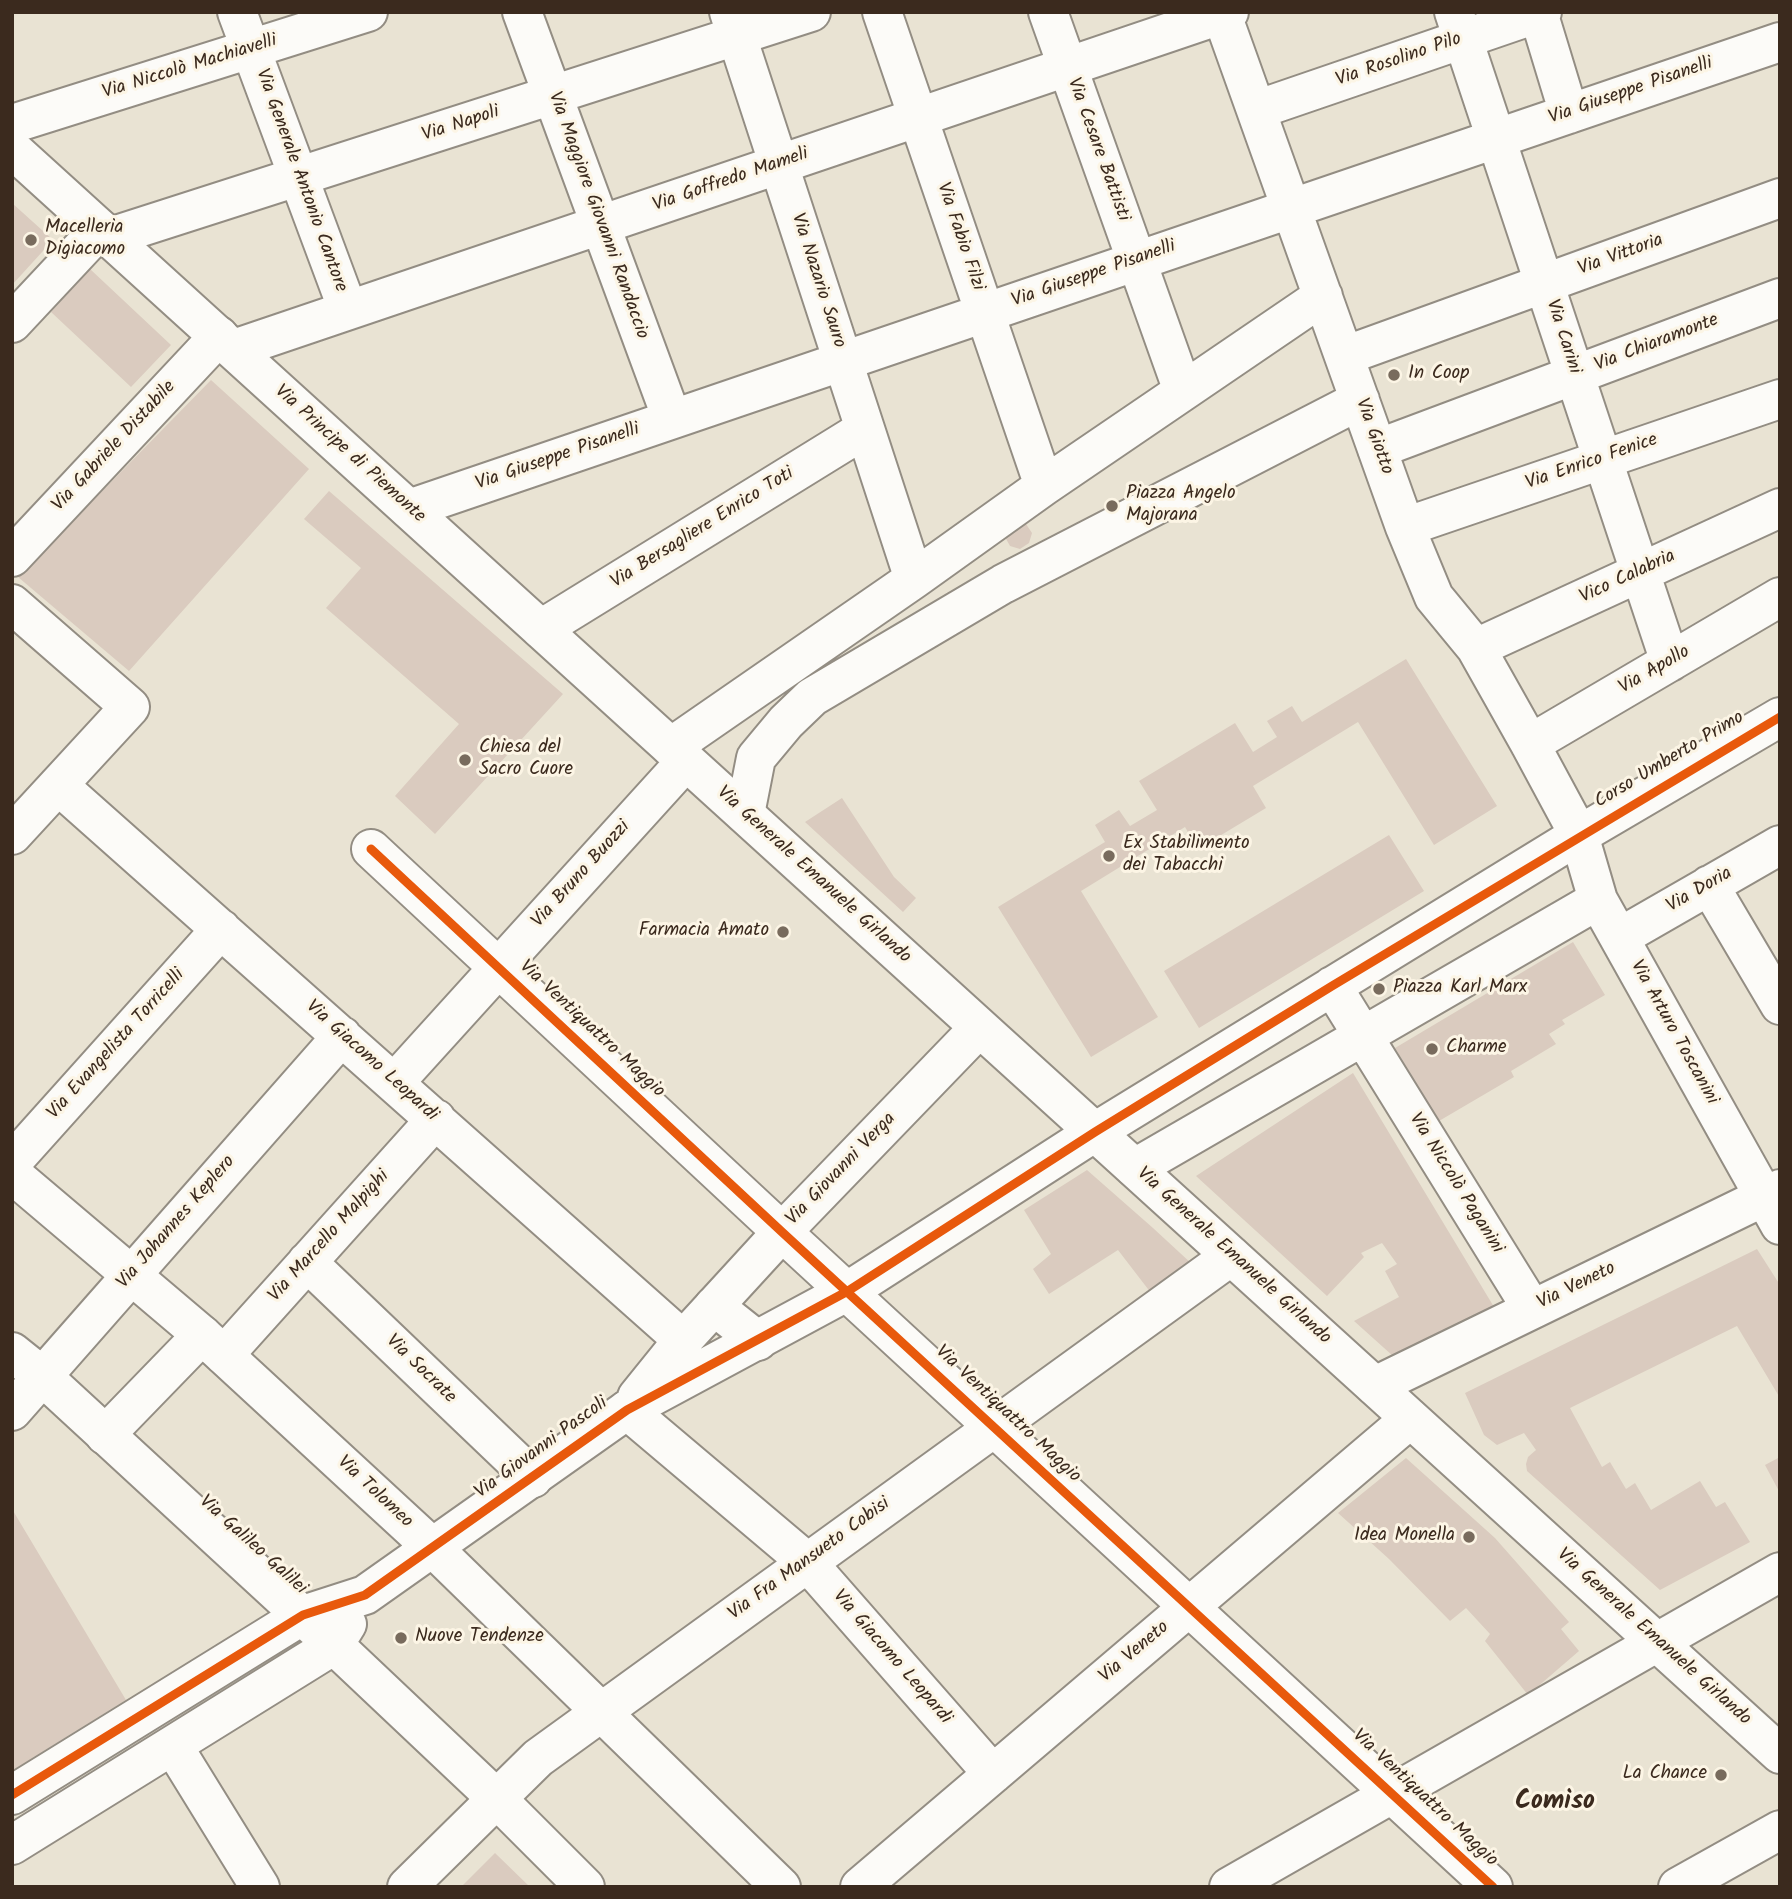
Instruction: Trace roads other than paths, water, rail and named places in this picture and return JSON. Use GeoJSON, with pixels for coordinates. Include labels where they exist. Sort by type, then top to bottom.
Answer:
{"type":"FeatureCollection","features":[{"type":"Feature","properties":{"kind":"street","name":"Via Generale Antonio Cantore"},"geometry":{"type":"LineString","coordinates":[[237,12],[348,310]]}},
{"type":"Feature","properties":{"kind":"street","name":"Via Niccolò Machiavelli"},"geometry":{"type":"LineString","coordinates":[[12,124],[368,12]]}},
{"type":"Feature","properties":{"kind":"street","name":"Via Maggiore Giovanni Randaccio"},"geometry":{"type":"LineString","coordinates":[[522,12],[672,419]]}},
{"type":"Feature","properties":{"kind":"street","name":"Via Napoli"},"geometry":{"type":"LineString","coordinates":[[105,233],[298,177],[552,95],[733,24],[811,12]]}},
{"type":"Feature","properties":{"kind":"street","name":"Via Fabio Filzi"},"geometry":{"type":"LineString","coordinates":[[882,12],[1040,474]]}},
{"type":"Feature","properties":{"kind":"street","name":"Via Cesare Battisti"},"geometry":{"type":"LineString","coordinates":[[1048,12],[1179,379]]}},
{"type":"Feature","properties":{"kind":"street","name":"Via Goffredo Mameli"},"geometry":{"type":"LineString","coordinates":[[226,343],[348,310],[1224,13]]}},
{"type":"Feature","properties":{"kind":"street","name":"Via Giotto"},"geometry":{"type":"LineString","coordinates":[[1224,13],[1405,527],[1434,597],[1476,648],[1579,835]]}},
{"type":"Feature","properties":{"kind":"street","name":"Via Rosolino Pilo"},"geometry":{"type":"LineString","coordinates":[[1256,110],[1458,25],[1539,13]]}},
{"type":"Feature","properties":{"kind":"street"},"geometry":{"type":"LineString","coordinates":[[1539,13],[1569,114]]}},
{"type":"Feature","properties":{"kind":"street","name":"Via Nazario Sauro"},"geometry":{"type":"LineString","coordinates":[[733,24],[910,565]]}},
{"type":"Feature","properties":{"kind":"street","name":"Via Carini"},"geometry":{"type":"LineString","coordinates":[[1458,25],[1670,662]]}},
{"type":"Feature","properties":{"kind":"street","name":"Via Giuseppe Pisanelli"},"geometry":{"type":"LineString","coordinates":[[409,509],[1780,42]]}},
{"type":"Feature","properties":{"kind":"street","name":"Via Principe di Piemonte"},"geometry":{"type":"LineString","coordinates":[[12,149],[678,754]]}},
{"type":"Feature","properties":{"kind":"street","name":"Via Vittoria"},"geometry":{"type":"LineString","coordinates":[[1344,356],[1780,198]]}},
{"type":"Feature","properties":{"kind":"street"},"geometry":{"type":"LineString","coordinates":[[12,323],[105,233]]}},
{"type":"Feature","properties":{"kind":"street","name":"Via Bruno Buozzi"},"geometry":{"type":"LineString","coordinates":[[394,1083],[499,967],[678,754],[910,565],[1179,379],[1323,296]]}},
{"type":"Feature","properties":{"kind":"street","name":"Via Chiaramonte"},"geometry":{"type":"LineString","coordinates":[[1377,449],[1780,298]]}},
{"type":"Feature","properties":{"kind":"street","name":"Via Gabriele Distabile"},"geometry":{"type":"LineString","coordinates":[[12,557],[226,343]]}},
{"type":"Feature","properties":{"kind":"street","name":"Via Enrico Fenice"},"geometry":{"type":"LineString","coordinates":[[1405,527],[1780,399]]}},
{"type":"Feature","properties":{"kind":"street"},"geometry":{"type":"LineString","coordinates":[[745,814],[756,758],[786,722],[812,697],[1003,584],[1360,400]]}},
{"type":"Feature","properties":{"kind":"street","name":"Via Bersagliere Enrico Toti"},"geometry":{"type":"LineString","coordinates":[[541,629],[865,429]]}},
{"type":"Feature","properties":{"kind":"street","name":"Vico Calabria"},"geometry":{"type":"LineString","coordinates":[[1476,648],[1780,508]]}},
{"type":"Feature","properties":{"kind":"street","name":"Via Apollo"},"geometry":{"type":"LineString","coordinates":[[1530,744],[1780,597]]}},
{"type":"Feature","properties":{"kind":"street"},"geometry":{"type":"LineString","coordinates":[[12,604],[130,707],[12,835]]}},
{"type":"Feature","properties":{"kind":"street","name":"Corso Umberto Primo"},"geometry":{"type":"LineString","coordinates":[[1332,986],[1579,835],[1780,717]]}},
{"type":"Feature","properties":{"kind":"street","name":"Via Generale Emanuele Girlando"},"geometry":{"type":"LineString","coordinates":[[678,754],[1780,1754]]}},
{"type":"Feature","properties":{"kind":"street","name":"Via Giacomo Leopardi"},"geometry":{"type":"LineString","coordinates":[[58,785],[683,1340]]}},
{"type":"Feature","properties":{"kind":"street","name":"Via Arturo Toscanini"},"geometry":{"type":"LineString","coordinates":[[1579,835],[1598,900],[1774,1204]]}},
{"type":"Feature","properties":{"kind":"street","name":"Via Doria"},"geometry":{"type":"LineString","coordinates":[[1620,937],[1780,845]]}},
{"type":"Feature","properties":{"kind":"street","name":"Via Ventiquattro Maggio"},"geometry":{"type":"LineString","coordinates":[[371,849],[1493,1887]]}},
{"type":"Feature","properties":{"kind":"street"},"geometry":{"type":"LineString","coordinates":[[1709,885],[1780,1005]]}},
{"type":"Feature","properties":{"kind":"street"},"geometry":{"type":"LineString","coordinates":[[1135,1168],[1370,1047],[1598,900]]}},
{"type":"Feature","properties":{"kind":"street","name":"Via Evangelista Torricelli"},"geometry":{"type":"LineString","coordinates":[[12,1162],[221,929]]}},
{"type":"Feature","properties":{"kind":"street","name":"Via Niccolò Paganini"},"geometry":{"type":"LineString","coordinates":[[1332,986],[1532,1309]]}},
{"type":"Feature","properties":{"kind":"street","name":"Via Giovanni Pascoli"},"geometry":{"type":"LineString","coordinates":[[12,1796],[303,1615],[365,1595],[627,1410],[848,1291],[1095,1132],[1332,986]]}},
{"type":"Feature","properties":{"kind":"street","name":"Via Giovanni Verga"},"geometry":{"type":"LineString","coordinates":[[627,1410],[683,1340],[782,1232],[979,1028]]}},
{"type":"Feature","properties":{"kind":"street","name":"Via Johannes Keplero"},"geometry":{"type":"LineString","coordinates":[[12,1410],[342,1036]]}},
{"type":"Feature","properties":{"kind":"street","name":"Via Marcello Malpighi"},"geometry":{"type":"LineString","coordinates":[[105,1435],[307,1262],[436,1119]]}},
{"type":"Feature","properties":{"kind":"street","name":"Via Tolomeo"},"geometry":{"type":"LineString","coordinates":[[12,1174],[213,1345],[433,1548],[780,1887]]}},
{"type":"Feature","properties":{"kind":"street","name":"Via Veneto"},"geometry":{"type":"LineString","coordinates":[[1375,1387],[1532,1309],[1774,1204]]}},
{"type":"Feature","properties":{"kind":"street","name":"Via Fra Mansueto Cobisi"},"geometry":{"type":"LineString","coordinates":[[407,1887],[538,1758],[1231,1256]]}},
{"type":"Feature","properties":{"kind":"street","name":"Via Socrate"},"geometry":{"type":"LineString","coordinates":[[307,1262],[533,1478]]}},
{"type":"Feature","properties":{"kind":"street"},"geometry":{"type":"LineString","coordinates":[[714,1306],[758,1341]]}},
{"type":"Feature","properties":{"kind":"street","name":"Via Galileo Galilei"},"geometry":{"type":"LineString","coordinates":[[12,1353],[42,1376],[303,1615],[497,1799],[585,1887]]}},
{"type":"Feature","properties":{"kind":"street","name":"Via Giacomo Leopardi"},"geometry":{"type":"LineString","coordinates":[[627,1410],[807,1562],[992,1774]]}},
{"type":"Feature","properties":{"kind":"street","name":"Via Veneto"},"geometry":{"type":"LineString","coordinates":[[860,1887],[1410,1419]]}},
{"type":"Feature","properties":{"kind":"street"},"geometry":{"type":"LineString","coordinates":[[1229,1887],[1780,1572]]}},
{"type":"Feature","properties":{"kind":"street","name":"Via Giovanni Pascoli"},"geometry":{"type":"LineString","coordinates":[[12,1845],[334,1644],[365,1595]]}},
{"type":"Feature","properties":{"kind":"street"},"geometry":{"type":"LineString","coordinates":[[173,1746],[260,1887]]}},
{"type":"Feature","properties":{"kind":"street"},"geometry":{"type":"LineString","coordinates":[[1678,1887],[1780,1830]]}},
{"type":"Feature","properties":{"kind":"place","name":"Macelleria Digiacomo"},"geometry":{"type":"Point","coordinates":[31,240]}},
{"type":"Feature","properties":{"kind":"place","name":"In Coop"},"geometry":{"type":"Point","coordinates":[1394,375]}},
{"type":"Feature","properties":{"kind":"place","name":"Piazza Angelo Majorana"},"geometry":{"type":"Point","coordinates":[1112,506]}},
{"type":"Feature","properties":{"kind":"place","name":"Chiesa del Sacro Cuore"},"geometry":{"type":"Point","coordinates":[465,760]}},
{"type":"Feature","properties":{"kind":"place","name":"Ex Stabilimento dei Tabacchi"},"geometry":{"type":"Point","coordinates":[1109,856]}},
{"type":"Feature","properties":{"kind":"place","name":"Farmacia Amato"},"geometry":{"type":"Point","coordinates":[783,932]}},
{"type":"Feature","properties":{"kind":"place","name":"Piazza Karl Marx"},"geometry":{"type":"Point","coordinates":[1379,989]}},
{"type":"Feature","properties":{"kind":"place","name":"Charme"},"geometry":{"type":"Point","coordinates":[1432,1049]}},
{"type":"Feature","properties":{"kind":"place","name":"Idea Monella"},"geometry":{"type":"Point","coordinates":[1469,1537]}},
{"type":"Feature","properties":{"kind":"place","name":"Nuove Tendenze"},"geometry":{"type":"Point","coordinates":[401,1638]}},
{"type":"Feature","properties":{"kind":"place","name":"La Chance"},"geometry":{"type":"Point","coordinates":[1721,1775]}},
{"type":"Feature","properties":{"kind":"district","name":"Comiso"},"geometry":{"type":"Point","coordinates":[1555,1804]}}]}
